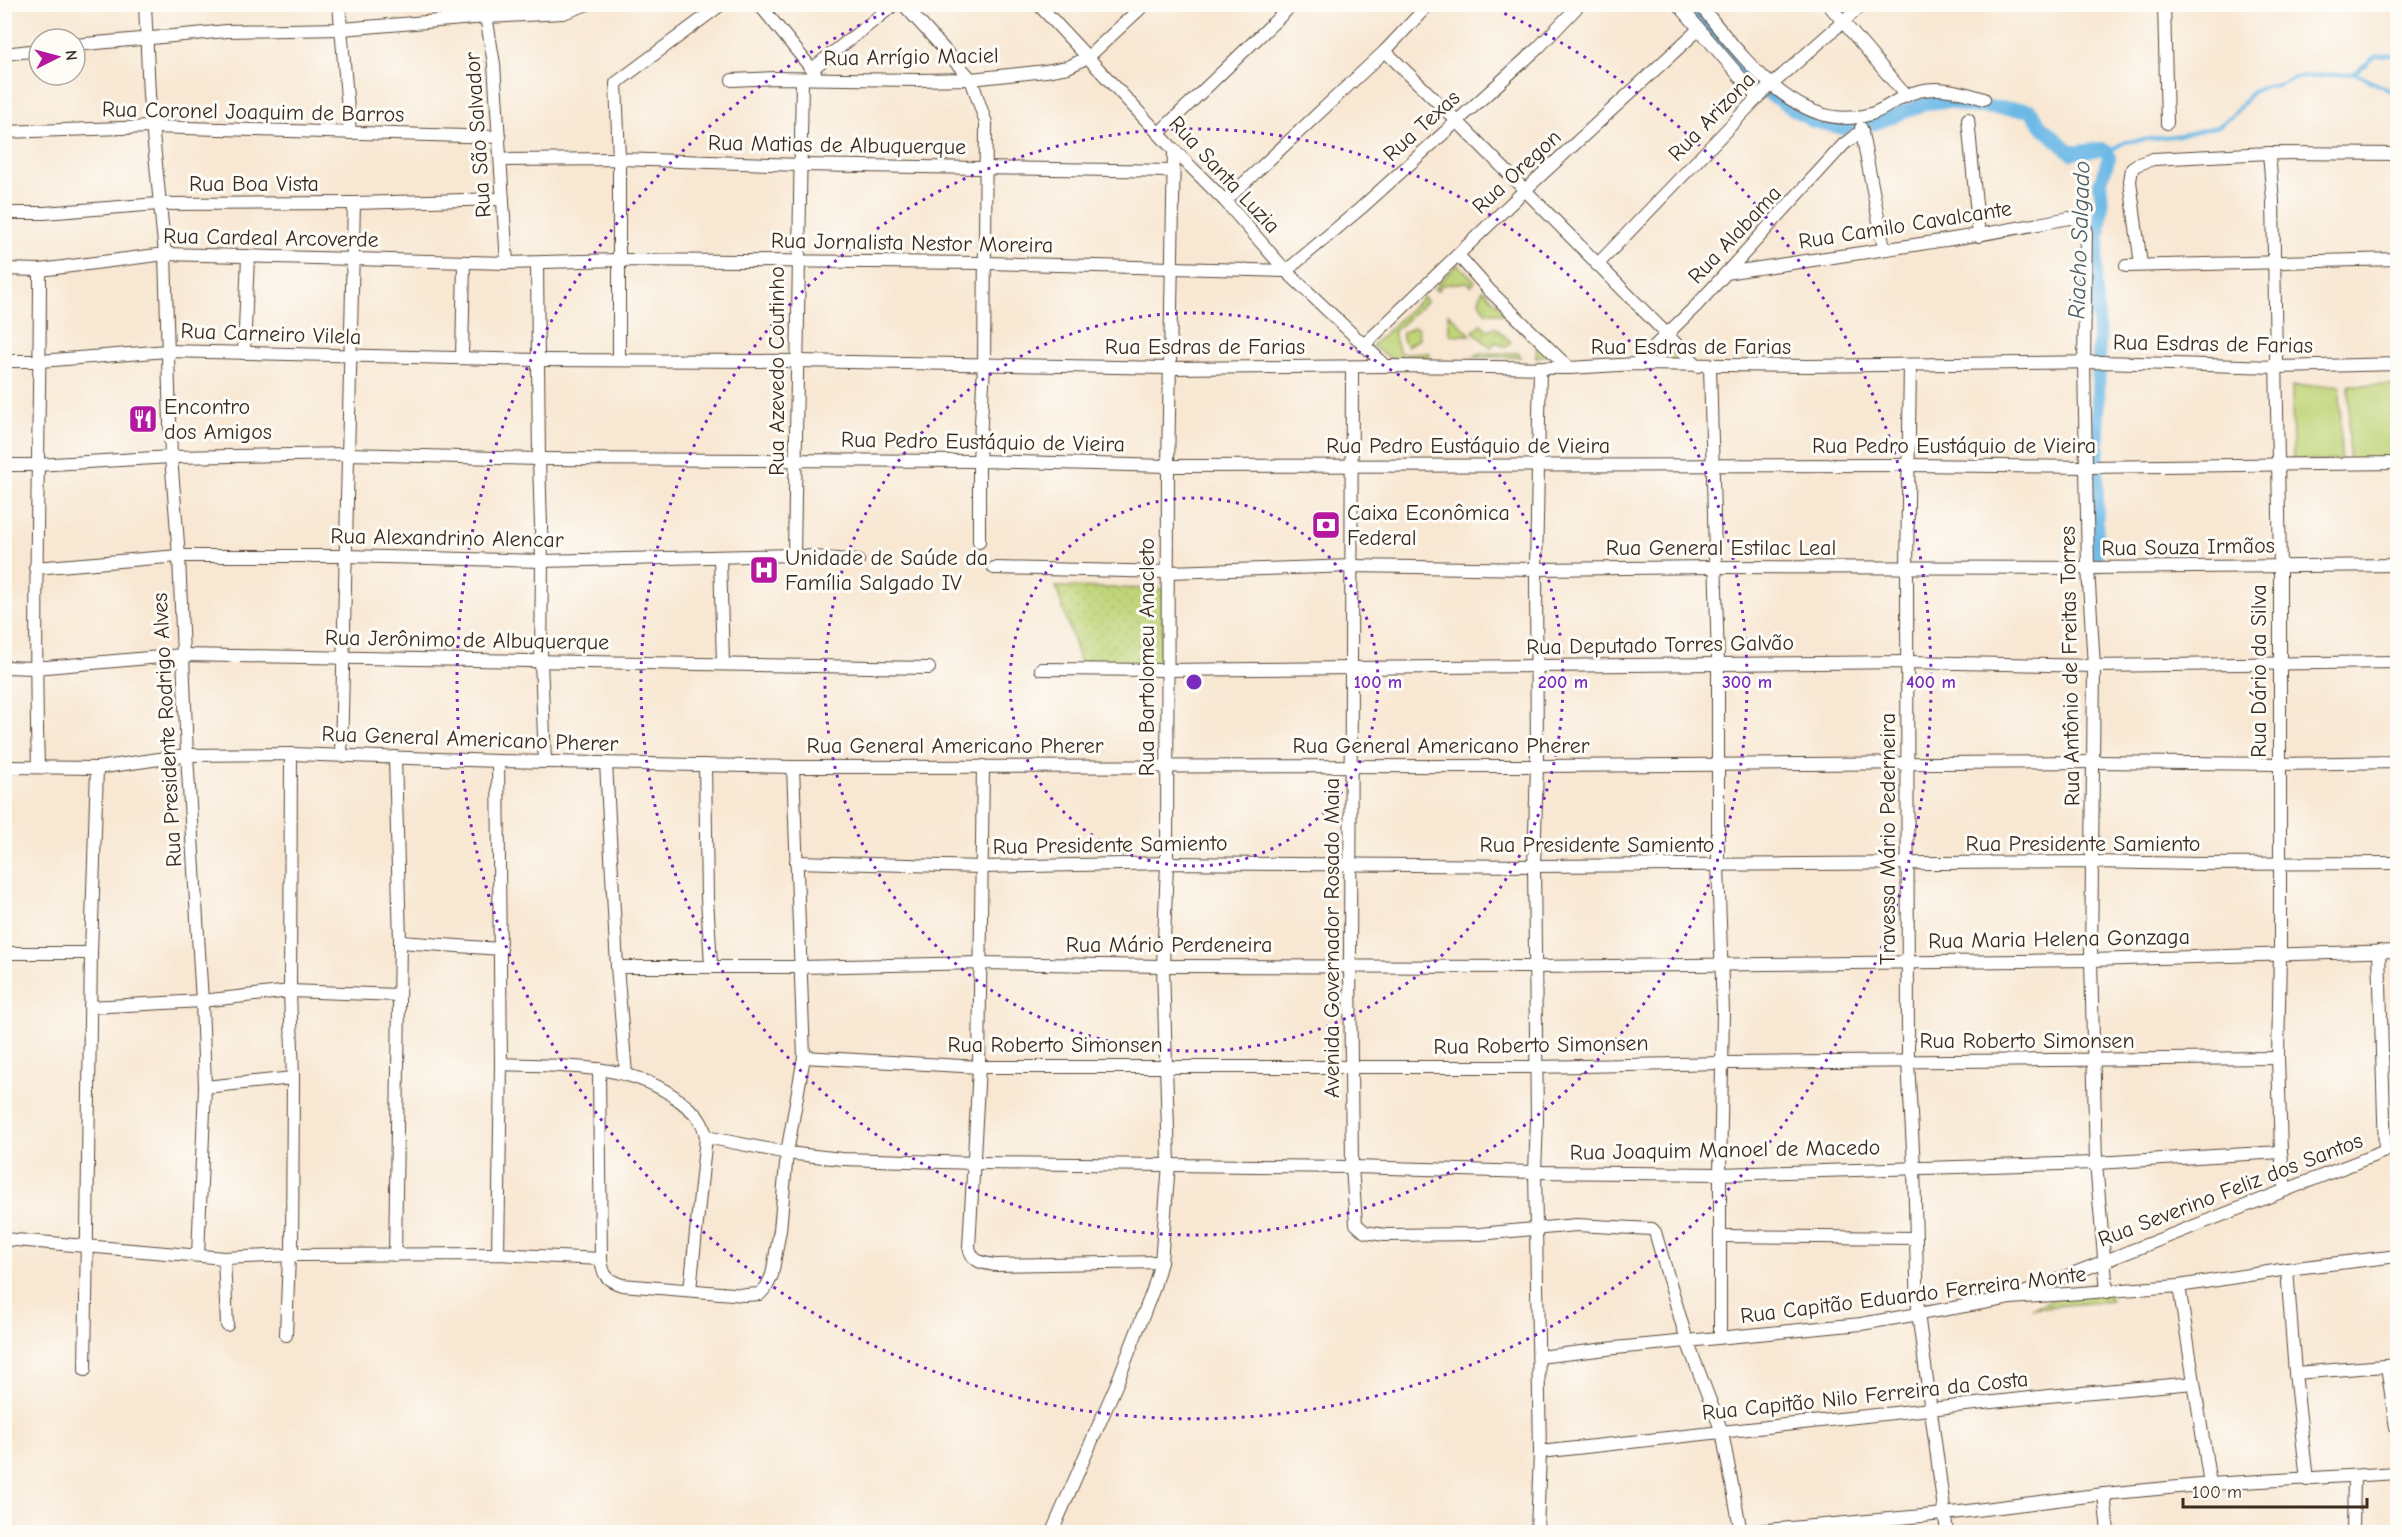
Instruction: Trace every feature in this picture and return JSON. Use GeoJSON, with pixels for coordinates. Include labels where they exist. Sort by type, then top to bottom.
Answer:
{"type":"FeatureCollection","features":[{"type":"Feature","properties":{"kind":"street","name":"Rua Presidente Rodrigo Alves"},"geometry":{"type":"LineString","coordinates":[[145,4],[145,37],[158,204],[165,254],[171,457],[179,556],[187,755],[202,1001],[205,1087],[200,1158],[198,1255]]}},
{"type":"Feature","properties":{"kind":"street"},"geometry":{"type":"LineString","coordinates":[[339,4],[350,134]]}},
{"type":"Feature","properties":{"kind":"street"},"geometry":{"type":"LineString","coordinates":[[87,44],[227,31],[342,29],[485,10],[563,14],[588,4]]}},
{"type":"Feature","properties":{"kind":"street"},"geometry":{"type":"LineString","coordinates":[[619,360],[619,159],[616,83],[723,4]]}},
{"type":"Feature","properties":{"kind":"street"},"geometry":{"type":"LineString","coordinates":[[759,4],[820,79]]}},
{"type":"Feature","properties":{"kind":"street"},"geometry":{"type":"LineString","coordinates":[[812,69],[895,4]]}},
{"type":"Feature","properties":{"kind":"street"},"geometry":{"type":"LineString","coordinates":[[903,4],[971,79],[978,92],[986,123],[984,364],[979,542]]}},
{"type":"Feature","properties":{"kind":"street","name":"Rua Santa Luzia"},"geometry":{"type":"LineString","coordinates":[[1038,4],[1173,150],[1225,201],[1286,271],[1386,366]]}},
{"type":"Feature","properties":{"kind":"street"},"geometry":{"type":"LineString","coordinates":[[1088,57],[1145,4]]}},
{"type":"Feature","properties":{"kind":"street"},"geometry":{"type":"LineString","coordinates":[[1159,133],[1293,4]]}},
{"type":"Feature","properties":{"kind":"street"},"geometry":{"type":"LineString","coordinates":[[1225,201],[1384,51],[1429,4]]}},
{"type":"Feature","properties":{"kind":"street","name":"Rua Texas"},"geometry":{"type":"LineString","coordinates":[[1286,271],[1362,208],[1538,48],[1580,4]]}},
{"type":"Feature","properties":{"kind":"street"},"geometry":{"type":"LineString","coordinates":[[1678,4],[1699,29],[1764,91],[1824,116],[1851,118],[1872,114],[1906,96],[1927,90],[1953,89],[1984,99]]}},
{"type":"Feature","properties":{"kind":"street"},"geometry":{"type":"LineString","coordinates":[[1700,4],[1737,50],[1764,91]]}},
{"type":"Feature","properties":{"kind":"street"},"geometry":{"type":"LineString","coordinates":[[1828,4],[1906,96]]}},
{"type":"Feature","properties":{"kind":"street","name":"Rua Arizona"},"geometry":{"type":"LineString","coordinates":[[1598,265],[1764,91],[1863,4]]}},
{"type":"Feature","properties":{"kind":"street"},"geometry":{"type":"LineString","coordinates":[[2164,4],[2167,123]]}},
{"type":"Feature","properties":{"kind":"street","name":"Rua São Salvador"},"geometry":{"type":"LineString","coordinates":[[485,10],[494,64],[507,263]]}},
{"type":"Feature","properties":{"kind":"street","name":"Rua Oregon"},"geometry":{"type":"LineString","coordinates":[[1363,346],[1525,190],[1699,29]]}},
{"type":"Feature","properties":{"kind":"street"},"geometry":{"type":"LineString","coordinates":[[4,54],[27,51]]}},
{"type":"Feature","properties":{"kind":"street"},"geometry":{"type":"LineString","coordinates":[[1384,51],[1457,121],[1666,334],[1704,366],[1714,466],[1718,664],[1718,865],[1723,1063],[1720,1337]]}},
{"type":"Feature","properties":{"kind":"street","name":"Rua Arrígio Maciel"},"geometry":{"type":"LineString","coordinates":[[732,80],[971,79],[1068,67],[1088,57]]}},
{"type":"Feature","properties":{"kind":"street","name":"Rua Azevedo Coutinho"},"geometry":{"type":"LineString","coordinates":[[794,555],[802,79]]}},
{"type":"Feature","properties":{"kind":"street"},"geometry":{"type":"LineString","coordinates":[[1968,119],[1979,236]]}},
{"type":"Feature","properties":{"kind":"street","name":"Rua Coronel Joaquim de Barros"},"geometry":{"type":"LineString","coordinates":[[4,132],[152,127],[500,137]]}},
{"type":"Feature","properties":{"kind":"street","name":"Rua Alabama"},"geometry":{"type":"LineString","coordinates":[[1636,364],[1726,273],[1844,144],[1861,129],[1884,248]]}},
{"type":"Feature","properties":{"kind":"street","name":"Rua Bartolomeu Anacleto"},"geometry":{"type":"LineString","coordinates":[[1052,1533],[1117,1383],[1154,1290],[1161,1262],[1169,1164],[1163,966],[1167,863],[1166,670],[1173,150]]}},
{"type":"Feature","properties":{"kind":"street"},"geometry":{"type":"LineString","coordinates":[[2141,265],[2130,181],[2132,169],[2136,165],[2153,159],[2173,157],[2269,153],[2397,154]]}},
{"type":"Feature","properties":{"kind":"street","name":"Rua Dário da Silva"},"geometry":{"type":"LineString","coordinates":[[2269,153],[2274,261],[2280,566],[2278,1058],[2281,1152],[2285,1190]]}},
{"type":"Feature","properties":{"kind":"street","name":"Rua Matias de Albuquerque"},"geometry":{"type":"LineString","coordinates":[[502,160],[619,159],[800,165],[1172,171]]}},
{"type":"Feature","properties":{"kind":"street","name":"Rua Boa Vista"},"geometry":{"type":"LineString","coordinates":[[4,213],[44,213],[158,204],[354,203],[503,199]]}},
{"type":"Feature","properties":{"kind":"street"},"geometry":{"type":"LineString","coordinates":[[341,755],[354,203]]}},
{"type":"Feature","properties":{"kind":"street","name":"Rua Camilo Cavalcante"},"geometry":{"type":"LineString","coordinates":[[1726,273],[1884,248],[1979,236],[2069,218],[2081,221],[2086,229]]}},
{"type":"Feature","properties":{"kind":"street","name":"Rua Antônio de Freitas Torres"},"geometry":{"type":"LineString","coordinates":[[2086,229],[2092,362],[2088,568],[2094,666],[2091,960],[2096,1162],[2107,1292]]}},
{"type":"Feature","properties":{"kind":"street","name":"Rua Cardeal Arcoverde"},"geometry":{"type":"LineString","coordinates":[[4,269],[40,270],[165,254],[537,263]]}},
{"type":"Feature","properties":{"kind":"street"},"geometry":{"type":"LineString","coordinates":[[1458,255],[1489,290],[1569,368]]}},
{"type":"Feature","properties":{"kind":"street"},"geometry":{"type":"LineString","coordinates":[[244,353],[248,256]]}},
{"type":"Feature","properties":{"kind":"street"},"geometry":{"type":"LineString","coordinates":[[2126,266],[2397,259]]}},
{"type":"Feature","properties":{"kind":"street","name":"Rua Jornalista Nestor Moreira"},"geometry":{"type":"LineString","coordinates":[[537,263],[619,260],[984,263],[1286,271]]}},
{"type":"Feature","properties":{"kind":"street"},"geometry":{"type":"LineString","coordinates":[[462,358],[464,262]]}},
{"type":"Feature","properties":{"kind":"street"},"geometry":{"type":"LineString","coordinates":[[537,263],[542,561],[541,661],[545,762]]}},
{"type":"Feature","properties":{"kind":"street"},"geometry":{"type":"LineString","coordinates":[[38,767],[35,568],[40,270]]}},
{"type":"Feature","properties":{"kind":"street","name":"Rua Carneiro Vilela"},"geometry":{"type":"LineString","coordinates":[[4,361],[40,361],[167,351],[537,360],[797,361]]}},
{"type":"Feature","properties":{"kind":"street","name":"Rua Esdras de Farias"},"geometry":{"type":"LineString","coordinates":[[797,361],[1169,368],[1386,366],[1569,368],[1636,364],[1704,366],[2092,362],[2276,367],[2397,364]]}},
{"type":"Feature","properties":{"kind":"street","name":"Travessa Mário Pederneira"},"geometry":{"type":"LineString","coordinates":[[1910,365],[1907,567],[1908,1062],[1914,1167],[1918,1313],[1947,1533]]}},
{"type":"Feature","properties":{"kind":"street","name":"Avenida Governador Rosado Maia"},"geometry":{"type":"LineString","coordinates":[[1352,367],[1350,965],[1352,1167],[1356,1224],[1365,1232],[1385,1235],[1480,1234],[1537,1227]]}},
{"type":"Feature","properties":{"kind":"street"},"geometry":{"type":"LineString","coordinates":[[1537,1533],[1540,1452],[1535,1172],[1534,867],[1540,367]]}},
{"type":"Feature","properties":{"kind":"street","name":"Rua Pedro Eustáquio de Vieira"},"geometry":{"type":"LineString","coordinates":[[4,465],[171,457],[348,454],[539,459],[980,461],[1168,466],[2104,467],[2397,463]]}},
{"type":"Feature","properties":{"kind":"street","name":"Rua Alexandrino Alencar"},"geometry":{"type":"LineString","coordinates":[[35,568],[179,556],[345,556],[542,561],[794,555],[858,561]]}},
{"type":"Feature","properties":{"kind":"street"},"geometry":{"type":"LineString","coordinates":[[720,558],[723,664]]}},
{"type":"Feature","properties":{"kind":"street","name":"Rua Souza Irmãos"},"geometry":{"type":"LineString","coordinates":[[1907,567],[2397,565]]}},
{"type":"Feature","properties":{"kind":"street","name":"Rua General Estilac Leal"},"geometry":{"type":"LineString","coordinates":[[994,568],[1169,572],[1353,566],[1536,569],[1907,567]]}},
{"type":"Feature","properties":{"kind":"street","name":"Rua Jerônimo de Albuquerque"},"geometry":{"type":"LineString","coordinates":[[4,667],[35,668],[183,655],[929,668]]}},
{"type":"Feature","properties":{"kind":"street","name":"Rua Deputado Torres Galvão"},"geometry":{"type":"LineString","coordinates":[[1041,669],[1166,670],[1908,662],[2094,666],[2397,662]]}},
{"type":"Feature","properties":{"kind":"street"},"geometry":{"type":"LineString","coordinates":[[286,1335],[291,1255],[293,1078],[290,991],[291,754]]}},
{"type":"Feature","properties":{"kind":"street","name":"Rua General Americano Pherer"},"geometry":{"type":"LineString","coordinates":[[4,767],[97,768],[187,755],[291,754],[794,767],[2397,762]]}},
{"type":"Feature","properties":{"kind":"street"},"geometry":{"type":"LineString","coordinates":[[395,758],[400,942],[395,1255]]}},
{"type":"Feature","properties":{"kind":"street"},"geometry":{"type":"LineString","coordinates":[[498,761],[501,949],[498,1254]]}},
{"type":"Feature","properties":{"kind":"street"},"geometry":{"type":"LineString","coordinates":[[606,763],[617,967],[626,1074]]}},
{"type":"Feature","properties":{"kind":"street"},"geometry":{"type":"LineString","coordinates":[[705,765],[707,898],[711,965]]}},
{"type":"Feature","properties":{"kind":"street"},"geometry":{"type":"LineString","coordinates":[[983,766],[979,1067],[969,1247],[974,1259],[995,1265],[1161,1262]]}},
{"type":"Feature","properties":{"kind":"street"},"geometry":{"type":"LineString","coordinates":[[599,1069],[601,1260],[604,1276],[609,1281],[622,1285],[745,1295],[760,1294],[772,1275],[780,1230],[787,1153],[804,1057],[794,767]]}},
{"type":"Feature","properties":{"kind":"street"},"geometry":{"type":"LineString","coordinates":[[85,1370],[90,953],[97,768]]}},
{"type":"Feature","properties":{"kind":"street","name":"Rua Presidente Samiento"},"geometry":{"type":"LineString","coordinates":[[796,862],[982,867],[1167,863],[1534,867],[2092,861],[2397,863]]}},
{"type":"Feature","properties":{"kind":"street"},"geometry":{"type":"LineString","coordinates":[[400,942],[501,949]]}},
{"type":"Feature","properties":{"kind":"street"},"geometry":{"type":"LineString","coordinates":[[2379,951],[2385,1151]]}},
{"type":"Feature","properties":{"kind":"street","name":"Rua Maria Helena Gonzaga"},"geometry":{"type":"LineString","coordinates":[[1721,965],[2091,960],[2397,951]]}},
{"type":"Feature","properties":{"kind":"street"},"geometry":{"type":"LineString","coordinates":[[4,953],[90,953]]}},
{"type":"Feature","properties":{"kind":"street","name":"Rua Mário Perdeneira"},"geometry":{"type":"LineString","coordinates":[[617,967],[711,965],[800,967],[980,963],[1163,966],[1721,965]]}},
{"type":"Feature","properties":{"kind":"street"},"geometry":{"type":"LineString","coordinates":[[90,1007],[202,1001],[290,991],[398,995]]}},
{"type":"Feature","properties":{"kind":"street","name":"Rua Roberto Simonsen"},"geometry":{"type":"LineString","coordinates":[[804,1057],[979,1067],[1536,1067],[2278,1058]]}},
{"type":"Feature","properties":{"kind":"street"},"geometry":{"type":"LineString","coordinates":[[501,1064],[599,1069],[626,1074],[653,1085],[693,1112],[704,1125],[706,1137],[690,1290]]}},
{"type":"Feature","properties":{"kind":"street"},"geometry":{"type":"LineString","coordinates":[[205,1087],[293,1078]]}},
{"type":"Feature","properties":{"kind":"street","name":"Rua Joaquim Manoel de Macedo"},"geometry":{"type":"LineString","coordinates":[[706,1137],[787,1153],[842,1159],[1720,1174],[2096,1162],[2281,1152]]}},
{"type":"Feature","properties":{"kind":"street","name":"Rua Severino Feliz dos Santos"},"geometry":{"type":"LineString","coordinates":[[2011,1298],[2397,1146]]}},
{"type":"Feature","properties":{"kind":"street"},"geometry":{"type":"LineString","coordinates":[[1537,1227],[1576,1225],[1652,1229],[1655,1232],[1687,1341],[1722,1432],[1743,1533],[1841,1527],[2104,1494],[2211,1484],[2397,1473]]}},
{"type":"Feature","properties":{"kind":"street"},"geometry":{"type":"LineString","coordinates":[[1721,1236],[1915,1238]]}},
{"type":"Feature","properties":{"kind":"street"},"geometry":{"type":"LineString","coordinates":[[4,1239],[225,1258],[291,1255],[498,1254],[601,1260]]}},
{"type":"Feature","properties":{"kind":"street","name":"Rua Capitão Eduardo Ferreira Monte"},"geometry":{"type":"LineString","coordinates":[[1539,1357],[1861,1324],[2011,1298],[2179,1286],[2288,1269],[2397,1256]]}},
{"type":"Feature","properties":{"kind":"street"},"geometry":{"type":"LineString","coordinates":[[225,1258],[227,1324]]}},
{"type":"Feature","properties":{"kind":"street"},"geometry":{"type":"LineString","coordinates":[[2288,1269],[2295,1373],[2307,1480]]}},
{"type":"Feature","properties":{"kind":"street"},"geometry":{"type":"LineString","coordinates":[[2179,1286],[2211,1484]]}},
{"type":"Feature","properties":{"kind":"street"},"geometry":{"type":"LineString","coordinates":[[2295,1373],[2392,1366],[2396,1428]]}},
{"type":"Feature","properties":{"kind":"street","name":"Rua Capitão Nilo Ferreira da Costa"},"geometry":{"type":"LineString","coordinates":[[1540,1452],[2194,1383]]}},
{"type":"Feature","properties":{"kind":"street"},"geometry":{"type":"LineString","coordinates":[[2353,1533],[2354,1476]]}},
{"type":"Feature","properties":{"kind":"street"},"geometry":{"type":"LineString","coordinates":[[2104,1494],[2108,1533]]}},
{"type":"Feature","properties":{"kind":"green space"},"geometry":{"type":"Polygon","coordinates":[[[1458,264],[1475,281],[1471,286],[1468,282],[1442,285],[1437,291],[1434,288],[1458,264]]]}},
{"type":"Feature","properties":{"kind":"green space"},"geometry":{"type":"Polygon","coordinates":[[[1483,289],[1547,355],[1536,357],[1537,346],[1502,314],[1486,312],[1479,301],[1483,289]]]}},
{"type":"Feature","properties":{"kind":"green space"},"geometry":{"type":"Polygon","coordinates":[[[1423,297],[1427,301],[1393,332],[1400,353],[1429,353],[1429,358],[1390,358],[1372,346],[1423,297]]]}},
{"type":"Feature","properties":{"kind":"green space"},"geometry":{"type":"Polygon","coordinates":[[[1448,313],[1471,335],[1451,335],[1448,313]]]}},
{"type":"Feature","properties":{"kind":"green space"},"geometry":{"type":"Polygon","coordinates":[[[1481,324],[1488,330],[1495,327],[1511,342],[1506,347],[1495,342],[1491,348],[1473,331],[1481,324]]]}},
{"type":"Feature","properties":{"kind":"green space"},"geometry":{"type":"Polygon","coordinates":[[[1414,327],[1418,328],[1419,339],[1408,346],[1403,340],[1402,333],[1414,327]]]}},
{"type":"Feature","properties":{"kind":"green space"},"geometry":{"type":"Polygon","coordinates":[[[1663,340],[1684,363],[1646,359],[1663,340]]]}},
{"type":"Feature","properties":{"kind":"green space"},"geometry":{"type":"Polygon","coordinates":[[[1479,353],[1518,353],[1521,357],[1473,357],[1479,353]]]}},
{"type":"Feature","properties":{"kind":"green space"},"geometry":{"type":"Polygon","coordinates":[[[2340,385],[2341,461],[2293,461],[2292,386],[2340,385]]]}},
{"type":"Feature","properties":{"kind":"green space"},"geometry":{"type":"Polygon","coordinates":[[[2349,385],[2397,385],[2397,467],[2349,467],[2349,385]]]}},
{"type":"Feature","properties":{"kind":"green space"},"geometry":{"type":"Polygon","coordinates":[[[1056,587],[1165,589],[1160,664],[1080,662],[1056,587]]]}},
{"type":"Feature","properties":{"kind":"green space"},"geometry":{"type":"Polygon","coordinates":[[[2103,1280],[2111,1301],[2032,1308],[2103,1280]]]}},
{"type":"Feature","properties":{"kind":"waterway","name":"Riacho Salgado"},"geometry":{"type":"LineString","coordinates":[[1686,4],[1757,83],[1771,95],[1813,121],[1843,128],[1876,123],[1927,103],[1949,101],[1965,106],[2030,110],[2043,127],[2071,153],[2102,149],[2107,152],[2109,157],[2100,184],[2102,203],[2095,277],[2099,336],[2096,566]]}},
{"type":"Feature","properties":{"kind":"waterway"},"geometry":{"type":"LineString","coordinates":[[2107,152],[2125,142],[2181,135],[2219,126],[2234,114],[2251,93],[2265,86],[2278,85],[2293,78],[2355,73],[2374,57],[2398,54]]}},
{"type":"Feature","properties":{"kind":"waterway"},"geometry":{"type":"LineString","coordinates":[[2355,73],[2398,95]]}},
{"type":"Feature","properties":{"kind":"place","name":"Encontro dos Amigos"},"geometry":{"type":"Point","coordinates":[143,419]}},
{"type":"Feature","properties":{"kind":"place","name":"Caixa Econômica Federal"},"geometry":{"type":"Point","coordinates":[1326,525]}},
{"type":"Feature","properties":{"kind":"place","name":"Unidade de Saúde da Família Salgado IV"},"geometry":{"type":"Point","coordinates":[764,570]}}]}
